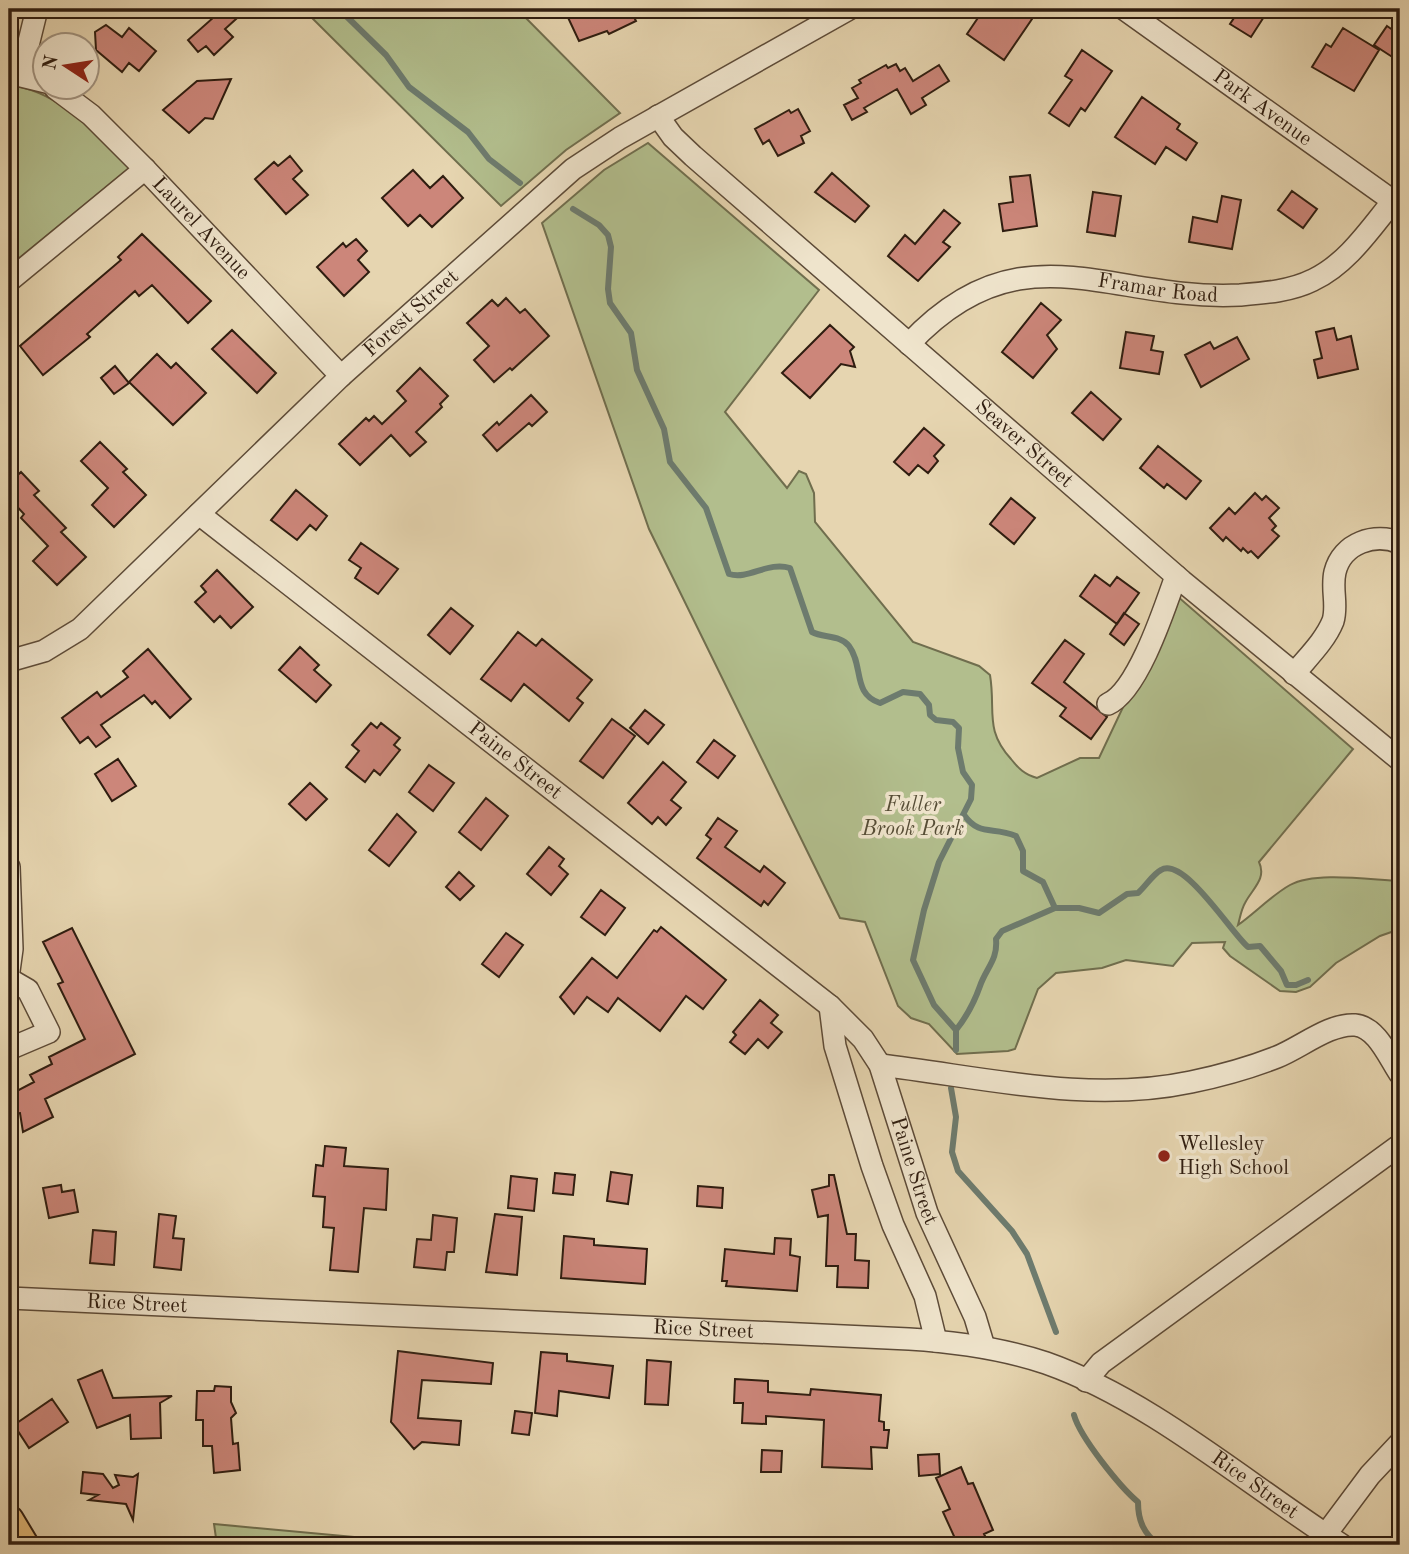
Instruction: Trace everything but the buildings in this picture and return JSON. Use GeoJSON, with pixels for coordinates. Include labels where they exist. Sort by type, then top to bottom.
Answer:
{"type":"FeatureCollection","features":[{"type":"Feature","properties":{"kind":"main road"},"geometry":{"type":"LineString","coordinates":[[9,1520],[24,1545]]}},
{"type":"Feature","properties":{"kind":"street"},"geometry":{"type":"LineString","coordinates":[[32,78],[15,73],[37,9]]}},
{"type":"Feature","properties":{"kind":"street","name":"Forest Street"},"geometry":{"type":"LineString","coordinates":[[9,661],[44,651],[80,629],[341,376],[573,169],[812,17],[849,9]]}},
{"type":"Feature","properties":{"kind":"street","name":"Park Avenue"},"geometry":{"type":"LineString","coordinates":[[1124,9],[1397,204]]}},
{"type":"Feature","properties":{"kind":"street","name":"Laurel Avenue"},"geometry":{"type":"LineString","coordinates":[[74,102],[91,115],[145,169],[341,376]]}},
{"type":"Feature","properties":{"kind":"street","name":"Seaver Street"},"geometry":{"type":"LineString","coordinates":[[658,116],[687,151],[909,344],[1177,576],[1400,760]]}},
{"type":"Feature","properties":{"kind":"street"},"geometry":{"type":"LineString","coordinates":[[9,281],[145,169]]}},
{"type":"Feature","properties":{"kind":"street","name":"Framar Road"},"geometry":{"type":"LineString","coordinates":[[909,344],[939,316],[963,300],[1003,283],[1034,275],[1072,275],[1213,295],[1266,292],[1299,286],[1340,261],[1397,204]]}},
{"type":"Feature","properties":{"kind":"street","name":"Paine Street"},"geometry":{"type":"LineString","coordinates":[[199,514],[830,1006],[869,1046],[880,1065],[927,1213],[975,1317],[984,1347]]}},
{"type":"Feature","properties":{"kind":"street"},"geometry":{"type":"LineString","coordinates":[[1294,674],[1322,640],[1334,619],[1335,572],[1345,554],[1371,538],[1391,539],[1400,543]]}},
{"type":"Feature","properties":{"kind":"street"},"geometry":{"type":"LineString","coordinates":[[1108,704],[1125,690],[1141,661],[1177,576]]}},
{"type":"Feature","properties":{"kind":"street"},"geometry":{"type":"LineString","coordinates":[[9,867],[12,949],[9,971]]}},
{"type":"Feature","properties":{"kind":"street"},"geometry":{"type":"LineString","coordinates":[[9,979],[28,990],[49,1032],[9,1049]]}},
{"type":"Feature","properties":{"kind":"street","name":"Paine Street"},"geometry":{"type":"LineString","coordinates":[[830,1006],[835,1046],[872,1166],[889,1216],[925,1296],[936,1341]]}},
{"type":"Feature","properties":{"kind":"street"},"geometry":{"type":"LineString","coordinates":[[880,1065],[1074,1091],[1138,1090],[1190,1082],[1241,1069],[1280,1056],[1337,1028],[1354,1025],[1371,1032],[1400,1074]]}},
{"type":"Feature","properties":{"kind":"street"},"geometry":{"type":"LineString","coordinates":[[1086,1381],[1101,1363],[1400,1145]]}},
{"type":"Feature","properties":{"kind":"street","name":"Rice Street"},"geometry":{"type":"LineString","coordinates":[[9,1298],[936,1341],[984,1347],[1048,1364],[1086,1381],[1192,1442],[1334,1540]]}},
{"type":"Feature","properties":{"kind":"street"},"geometry":{"type":"LineString","coordinates":[[1334,1540],[1370,1475],[1400,1443]]}},
{"type":"Feature","properties":{"kind":"green space"},"geometry":{"type":"Polygon","coordinates":[[[303,9],[517,9],[620,113],[566,150],[501,206],[303,9]]]}},
{"type":"Feature","properties":{"kind":"green space"},"geometry":{"type":"Polygon","coordinates":[[[9,85],[32,91],[32,102],[56,102],[61,105],[90,128],[130,168],[18,259],[9,249],[9,85]]]}},
{"type":"Feature","properties":{"kind":"green space","name":"Fuller Brook Park"},"geometry":{"type":"Polygon","coordinates":[[[648,143],[819,290],[725,412],[787,488],[799,471],[806,474],[814,493],[815,522],[913,642],[979,666],[990,675],[994,729],[1003,748],[1017,766],[1037,778],[1080,758],[1099,758],[1176,595],[1353,749],[1259,862],[1260,879],[1244,906],[1238,925],[1290,885],[1314,878],[1344,877],[1400,881],[1400,929],[1380,936],[1336,963],[1310,987],[1296,992],[1280,991],[1230,956],[1223,948],[1225,942],[1192,943],[1173,966],[1126,960],[1102,968],[1056,973],[1038,989],[1015,1049],[1008,1051],[957,1054],[929,1024],[911,1018],[898,1006],[865,922],[840,918],[649,529],[542,223],[604,170],[648,143]]]}},
{"type":"Feature","properties":{"kind":"green space"},"geometry":{"type":"Polygon","coordinates":[[[214,1524],[441,1545],[217,1545],[214,1524]]]}},
{"type":"Feature","properties":{"kind":"waterway"},"geometry":{"type":"LineString","coordinates":[[339,9],[386,55],[409,87],[468,132],[489,159],[520,183]]}},
{"type":"Feature","properties":{"kind":"waterway"},"geometry":{"type":"LineString","coordinates":[[573,209],[599,225],[608,235],[611,247],[608,289],[610,303],[631,333],[637,370],[664,429],[670,462],[706,508],[729,574],[744,575],[782,566],[790,568],[812,632],[846,642],[856,662],[865,693],[871,699],[880,703],[903,692],[920,694],[929,705],[930,715],[936,720],[953,722],[959,728],[958,748],[963,772],[972,785],[971,799],[939,862],[924,910],[913,960],[934,1005],[956,1030],[956,1050]]}},
{"type":"Feature","properties":{"kind":"waterway"},"geometry":{"type":"LineString","coordinates":[[964,815],[981,829],[1016,836],[1023,851],[1023,871],[1043,882],[1055,908],[1079,908],[1099,913],[1127,894],[1138,893],[1161,870],[1171,869],[1182,874],[1207,898],[1248,947],[1260,946],[1281,971],[1287,985],[1308,980]]}},
{"type":"Feature","properties":{"kind":"waterway"},"geometry":{"type":"LineString","coordinates":[[956,1030],[973,1003],[993,958],[996,939],[1002,931],[1055,908]]}},
{"type":"Feature","properties":{"kind":"waterway"},"geometry":{"type":"LineString","coordinates":[[951,1088],[956,1117],[952,1152],[958,1171],[1012,1231],[1027,1254],[1056,1332]]}},
{"type":"Feature","properties":{"kind":"waterway"},"geometry":{"type":"LineString","coordinates":[[1074,1415],[1084,1436],[1102,1461],[1138,1502],[1143,1526],[1159,1545]]}},
{"type":"Feature","properties":{"kind":"place","name":"Wellesley High School"},"geometry":{"type":"Point","coordinates":[1164,1156]}}]}
